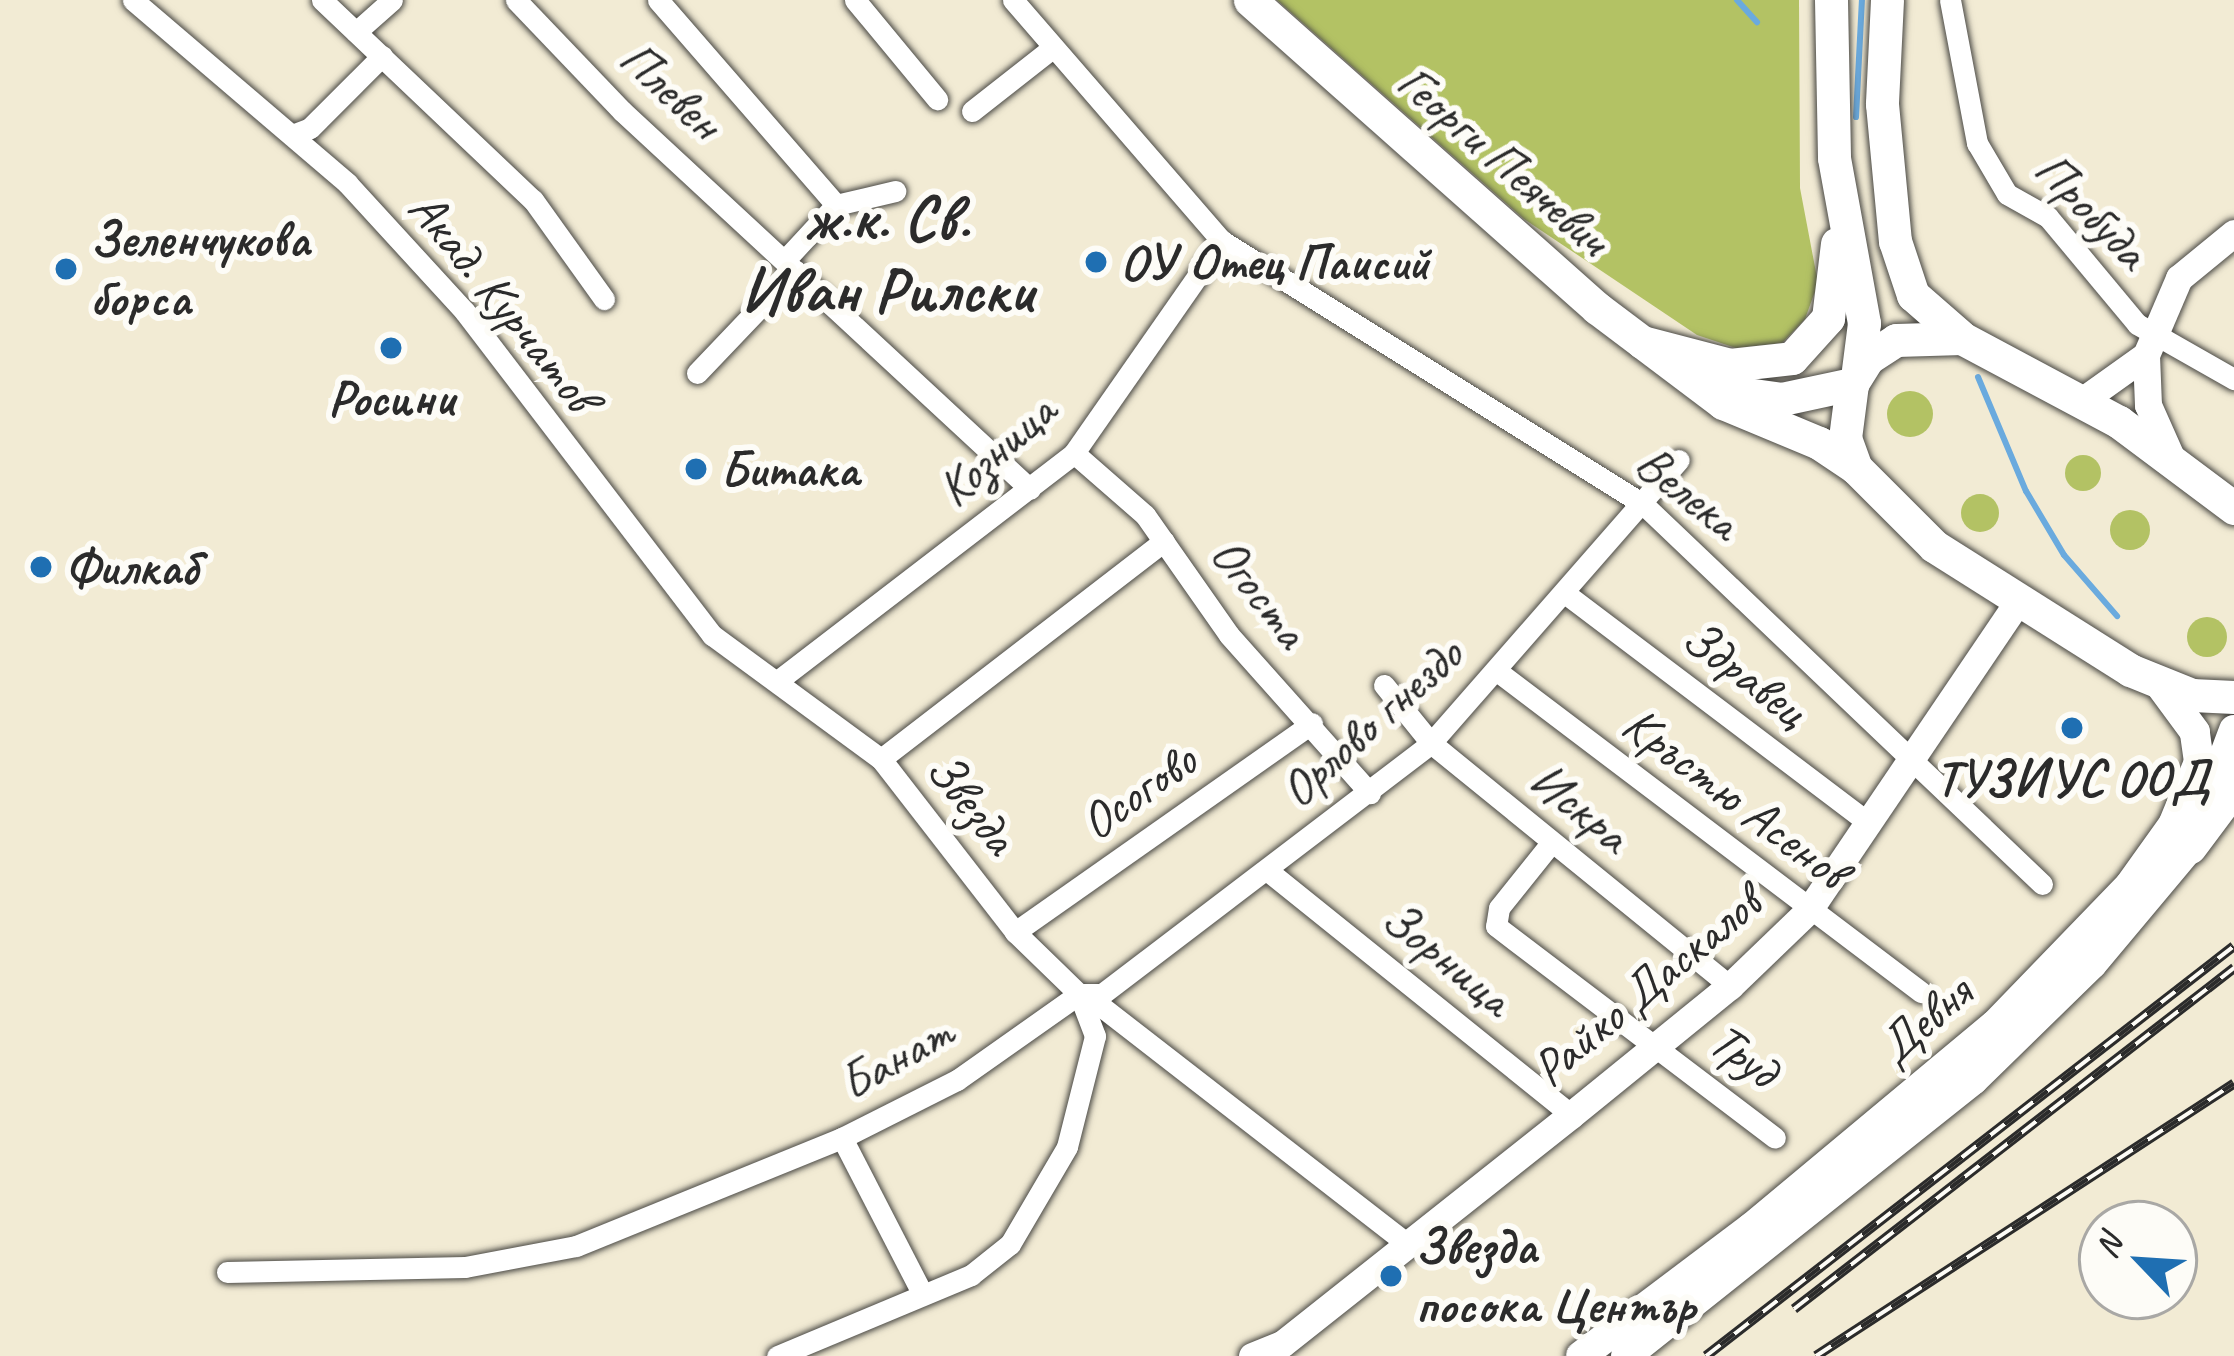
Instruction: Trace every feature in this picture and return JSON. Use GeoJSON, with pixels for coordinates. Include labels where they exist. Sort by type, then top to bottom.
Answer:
{"type":"FeatureCollection","features":[{"type":"Feature","properties":{"kind":"main road","name":"Георги Пеячевич"},"geometry":{"type":"LineString","coordinates":[[1250,0],[1526,252],[1642,342],[1700,385],[1856,467]]}},
{"type":"Feature","properties":{"kind":"main road"},"geometry":{"type":"LineString","coordinates":[[1642,342],[1746,367],[1779,364],[1805,349],[1834,299],[1837,177],[1831,0]]}},
{"type":"Feature","properties":{"kind":"main road"},"geometry":{"type":"LineString","coordinates":[[1887,0],[1882,104],[1895,241],[1919,305],[1962,338],[2083,400],[2234,508]]}},
{"type":"Feature","properties":{"kind":"main road"},"geometry":{"type":"LineString","coordinates":[[1837,177],[1864,322],[1845,421],[1856,467],[1905,522],[2015,604],[2158,682],[2192,695],[2234,697]]}},
{"type":"Feature","properties":{"kind":"main road","name":"Георги Пеячевич"},"geometry":{"type":"LineString","coordinates":[[1700,385],[1782,399],[1855,377],[1896,340],[1962,338]]}},
{"type":"Feature","properties":{"kind":"main road","name":"Девня"},"geometry":{"type":"LineString","coordinates":[[1581,1356],[1750,1228],[1994,1025],[2121,897],[2173,825],[2199,762],[2195,732],[2158,682]]}},
{"type":"Feature","properties":{"kind":"main road","name":"Девня"},"geometry":{"type":"LineString","coordinates":[[1626,1356],[1973,1080],[2092,964],[2190,847],[2234,730]]}},
{"type":"Feature","properties":{"kind":"main road"},"geometry":{"type":"LineString","coordinates":[[2190,847],[2234,788]]}},
{"type":"Feature","properties":{"kind":"street","name":"Акад. Курчатов"},"geometry":{"type":"LineString","coordinates":[[133,0],[292,135],[465,312],[712,635],[781,679]]}},
{"type":"Feature","properties":{"kind":"street"},"geometry":{"type":"LineString","coordinates":[[322,0],[533,200],[604,299]]}},
{"type":"Feature","properties":{"kind":"street"},"geometry":{"type":"LineString","coordinates":[[356,32],[392,0]]}},
{"type":"Feature","properties":{"kind":"street","name":"Плевен"},"geometry":{"type":"LineString","coordinates":[[516,0],[622,111],[1030,489]]}},
{"type":"Feature","properties":{"kind":"street"},"geometry":{"type":"LineString","coordinates":[[658,0],[836,206]]}},
{"type":"Feature","properties":{"kind":"street"},"geometry":{"type":"LineString","coordinates":[[855,0],[937,99]]}},
{"type":"Feature","properties":{"kind":"street","name":"Велека"},"geometry":{"type":"LineString","coordinates":[[1013,0],[1222,242],[1643,504],[2042,884]]}},
{"type":"Feature","properties":{"kind":"street","name":"Прoбудa"},"geometry":{"type":"LineString","coordinates":[[1950,0],[1977,143],[2007,194],[2048,217],[2150,343],[2234,379]]}},
{"type":"Feature","properties":{"kind":"street"},"geometry":{"type":"LineString","coordinates":[[972,111],[1051,49]]}},
{"type":"Feature","properties":{"kind":"street"},"geometry":{"type":"LineString","coordinates":[[292,135],[310,128],[382,56]]}},
{"type":"Feature","properties":{"kind":"street"},"geometry":{"type":"LineString","coordinates":[[697,373],[836,206],[895,191]]}},
{"type":"Feature","properties":{"kind":"street"},"geometry":{"type":"LineString","coordinates":[[2172,460],[2148,405],[2150,343],[2179,278],[2234,233]]}},
{"type":"Feature","properties":{"kind":"street","name":"Козница"},"geometry":{"type":"LineString","coordinates":[[781,679],[1074,453],[1222,242]]}},
{"type":"Feature","properties":{"kind":"street"},"geometry":{"type":"LineString","coordinates":[[2083,400],[2150,343]]}},
{"type":"Feature","properties":{"kind":"street","name":"Огоста"},"geometry":{"type":"LineString","coordinates":[[1074,453],[1163,541],[1228,635],[1312,723],[1370,793]]}},
{"type":"Feature","properties":{"kind":"street","name":"Орлово гнездо"},"geometry":{"type":"LineString","coordinates":[[1084,996],[1268,871],[1431,742],[1566,594],[1679,460]]}},
{"type":"Feature","properties":{"kind":"street"},"geometry":{"type":"LineString","coordinates":[[881,759],[1163,541]]}},
{"type":"Feature","properties":{"kind":"street","name":"Здравец"},"geometry":{"type":"LineString","coordinates":[[1566,594],[1870,824]]}},
{"type":"Feature","properties":{"kind":"street","name":"Райко Даскалов"},"geometry":{"type":"LineString","coordinates":[[1252,1356],[1282,1344],[1405,1241],[1571,1115],[1730,986],[1809,910],[2015,604]]}},
{"type":"Feature","properties":{"kind":"street","name":"Кръстю Асенов"},"geometry":{"type":"LineString","coordinates":[[1497,671],[1921,992]]}},
{"type":"Feature","properties":{"kind":"street","name":"Звезда"},"geometry":{"type":"LineString","coordinates":[[781,679],[881,759],[1015,932],[1084,996],[1405,1241]]}},
{"type":"Feature","properties":{"kind":"street","name":"Искра"},"geometry":{"type":"LineString","coordinates":[[1384,686],[1431,742],[1730,986]]}},
{"type":"Feature","properties":{"kind":"street","name":"Осогово"},"geometry":{"type":"LineString","coordinates":[[1015,932],[1312,723]]}},
{"type":"Feature","properties":{"kind":"street","name":"Труд"},"geometry":{"type":"LineString","coordinates":[[1551,843],[1499,908],[1496,926],[1775,1138]]}},
{"type":"Feature","properties":{"kind":"street","name":"Зорница"},"geometry":{"type":"LineString","coordinates":[[1268,871],[1571,1115]]}},
{"type":"Feature","properties":{"kind":"street"},"geometry":{"type":"LineString","coordinates":[[777,1356],[971,1275],[1010,1244],[1038,1204],[1067,1147],[1091,1055],[1094,1026],[1084,996]]}},
{"type":"Feature","properties":{"kind":"street","name":"Банат"},"geometry":{"type":"LineString","coordinates":[[227,1272],[519,1262],[842,1138],[957,1080],[1084,996]]}},
{"type":"Feature","properties":{"kind":"street"},"geometry":{"type":"LineString","coordinates":[[842,1138],[922,1293]]}},
{"type":"Feature","properties":{"kind":"green space"},"geometry":{"type":"Polygon","coordinates":[[[1277,0],[1799,0],[1800,188],[1818,283],[1805,319],[1782,343],[1736,348],[1697,335],[1524,219],[1277,0]]]}},
{"type":"Feature","properties":{"kind":"green space"},"geometry":{"type":"Polygon","coordinates":[[[1910,391],[1926,398],[1933,414],[1926,430],[1910,437],[1894,430],[1887,414],[1894,398],[1910,391]]]}},
{"type":"Feature","properties":{"kind":"green space"},"geometry":{"type":"Polygon","coordinates":[[[2083,455],[2096,460],[2101,473],[2096,486],[2083,491],[2070,486],[2065,473],[2070,460],[2083,455]]]}},
{"type":"Feature","properties":{"kind":"green space"},"geometry":{"type":"Polygon","coordinates":[[[1980,494],[1993,500],[1999,513],[1993,526],[1980,532],[1967,526],[1961,513],[1967,500],[1980,494]]]}},
{"type":"Feature","properties":{"kind":"green space"},"geometry":{"type":"Polygon","coordinates":[[[2130,510],[2144,516],[2150,530],[2144,544],[2130,550],[2116,544],[2110,530],[2116,516],[2130,510]]]}},
{"type":"Feature","properties":{"kind":"green space"},"geometry":{"type":"Polygon","coordinates":[[[2207,617],[2221,623],[2227,637],[2221,651],[2207,657],[2193,651],[2187,637],[2193,623],[2207,617]]]}},
{"type":"Feature","properties":{"kind":"waterway"},"geometry":{"type":"LineString","coordinates":[[1737,0],[1757,22]]}},
{"type":"Feature","properties":{"kind":"waterway"},"geometry":{"type":"LineString","coordinates":[[1856,117],[1862,0]]}},
{"type":"Feature","properties":{"kind":"waterway"},"geometry":{"type":"LineString","coordinates":[[1978,377],[2026,491],[2064,555],[2117,616]]}},
{"type":"Feature","properties":{"kind":"railway"},"geometry":{"type":"LineString","coordinates":[[1706,1356],[2234,946]]}},
{"type":"Feature","properties":{"kind":"railway"},"geometry":{"type":"LineString","coordinates":[[1794,1309],[2234,968]]}},
{"type":"Feature","properties":{"kind":"railway"},"geometry":{"type":"LineString","coordinates":[[1816,1356],[2234,1084]]}},
{"type":"Feature","properties":{"kind":"place","name":"ОУ Отец Паисий"},"geometry":{"type":"Point","coordinates":[1096,262]}},
{"type":"Feature","properties":{"kind":"place","name":"Зеленчукова борса"},"geometry":{"type":"Point","coordinates":[66,269]}},
{"type":"Feature","properties":{"kind":"place","name":"Росини"},"geometry":{"type":"Point","coordinates":[391,348]}},
{"type":"Feature","properties":{"kind":"place","name":"Битака"},"geometry":{"type":"Point","coordinates":[696,469]}},
{"type":"Feature","properties":{"kind":"place","name":"Филкаб"},"geometry":{"type":"Point","coordinates":[41,567]}},
{"type":"Feature","properties":{"kind":"place","name":"ТУЗИУС ООД"},"geometry":{"type":"Point","coordinates":[2072,728]}},
{"type":"Feature","properties":{"kind":"place","name":"Звезда посока Център"},"geometry":{"type":"Point","coordinates":[1391,1276]}},
{"type":"Feature","properties":{"kind":"district","name":"ж.к. Св. Иван Рилски"},"geometry":{"type":"Point","coordinates":[887,255]}}]}
